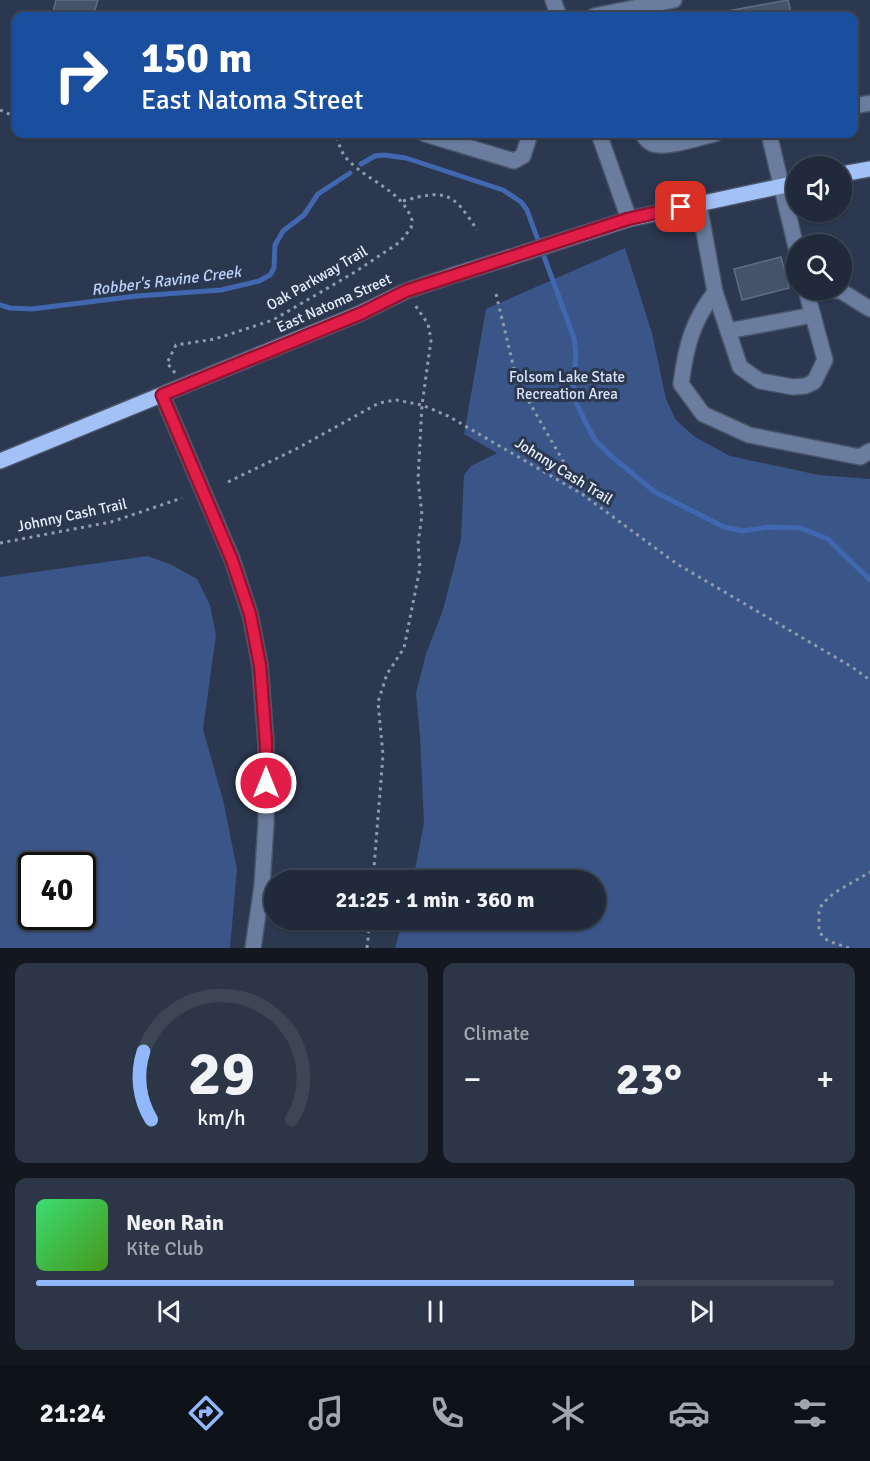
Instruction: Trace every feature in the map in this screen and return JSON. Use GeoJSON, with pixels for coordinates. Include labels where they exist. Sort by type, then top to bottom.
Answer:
{"type":"FeatureCollection","features":[{"type":"Feature","properties":{"kind":"main road"},"geometry":{"type":"LineString","coordinates":[[852,172],[870,169]]}},
{"type":"Feature","properties":{"kind":"main road","name":"East Natoma Street"},"geometry":{"type":"LineString","coordinates":[[0,461],[362,313],[406,291],[628,219],[786,185]]}},
{"type":"Feature","properties":{"kind":"street"},"geometry":{"type":"LineString","coordinates":[[625,12],[674,0]]}},
{"type":"Feature","properties":{"kind":"street"},"geometry":{"type":"LineString","coordinates":[[438,138],[514,161],[523,156],[529,138]]}},
{"type":"Feature","properties":{"kind":"street"},"geometry":{"type":"LineString","coordinates":[[600,138],[628,219]]}},
{"type":"Feature","properties":{"kind":"street"},"geometry":{"type":"LineString","coordinates":[[645,138],[653,144],[662,145],[696,138]]}},
{"type":"Feature","properties":{"kind":"street"},"geometry":{"type":"LineString","coordinates":[[771,138],[786,176]]}},
{"type":"Feature","properties":{"kind":"street"},"geometry":{"type":"LineString","coordinates":[[699,204],[715,292],[740,367],[760,381],[793,387],[805,386],[814,382],[825,360],[809,300]]}},
{"type":"Feature","properties":{"kind":"street"},"geometry":{"type":"LineString","coordinates":[[715,292],[699,313],[685,355],[681,384],[702,414],[749,435],[860,458],[870,452]]}},
{"type":"Feature","properties":{"kind":"street"},"geometry":{"type":"LineString","coordinates":[[852,298],[870,309]]}},
{"type":"Feature","properties":{"kind":"street"},"geometry":{"type":"LineString","coordinates":[[728,331],[813,315]]}},
{"type":"Feature","properties":{"kind":"street"},"geometry":{"type":"LineString","coordinates":[[162,395],[232,560],[250,614],[260,665],[266,744],[266,823],[262,885],[253,948]]}},
{"type":"Feature","properties":{"kind":"path"},"geometry":{"type":"LineString","coordinates":[[337,138],[342,152],[351,163],[403,201],[429,193],[447,196],[462,207],[477,230]]}},
{"type":"Feature","properties":{"kind":"path","name":"Oak Parkway Trail"},"geometry":{"type":"LineString","coordinates":[[185,386],[167,363],[176,345],[215,339],[273,320],[355,272],[407,235],[412,220],[403,201]]}},
{"type":"Feature","properties":{"kind":"path"},"geometry":{"type":"LineString","coordinates":[[374,870],[383,755],[378,702],[387,674],[404,648],[420,568],[418,544],[422,515],[418,480],[422,405],[431,340],[428,324],[406,291]]}},
{"type":"Feature","properties":{"kind":"path"},"geometry":{"type":"LineString","coordinates":[[496,294],[517,381],[582,494]]}},
{"type":"Feature","properties":{"kind":"path","name":"Johnny Cash Trail"},"geometry":{"type":"LineString","coordinates":[[228,482],[296,449],[379,403],[396,400],[422,405],[448,416],[582,494],[677,564],[852,667],[870,680]]}},
{"type":"Feature","properties":{"kind":"path","name":"Johnny Cash Trail"},"geometry":{"type":"LineString","coordinates":[[0,543],[111,522],[182,498]]}},
{"type":"Feature","properties":{"kind":"path"},"geometry":{"type":"LineString","coordinates":[[849,948],[828,941],[819,932],[819,912],[827,898],[870,872]]}},
{"type":"Feature","properties":{"kind":"path"},"geometry":{"type":"LineString","coordinates":[[367,948],[369,930]]}},
{"type":"Feature","properties":{"kind":"green space","name":"Folsom Lake State Recreation Area"},"geometry":{"type":"Polygon","coordinates":[[[625,248],[652,333],[666,399],[676,420],[695,437],[730,456],[819,475],[870,479],[870,948],[395,948],[400,930],[606,930],[606,870],[415,870],[424,823],[416,693],[426,654],[443,610],[461,539],[464,475],[471,466],[497,453],[464,434],[486,309],[625,248]]]}},
{"type":"Feature","properties":{"kind":"green space"},"geometry":{"type":"Polygon","coordinates":[[[148,556],[172,565],[197,579],[210,605],[216,635],[203,729],[224,804],[237,869],[230,948],[0,948],[0,577],[148,556]]]}},
{"type":"Feature","properties":{"kind":"building"},"geometry":{"type":"Polygon","coordinates":[[[56,0],[98,0],[94,12],[53,12],[56,0]]]}},
{"type":"Feature","properties":{"kind":"building"},"geometry":{"type":"Polygon","coordinates":[[[788,0],[791,12],[722,12],[788,0]]]}},
{"type":"Feature","properties":{"kind":"building"},"geometry":{"type":"Polygon","coordinates":[[[781,257],[786,276],[786,289],[742,300],[734,269],[781,257]]]}},
{"type":"Feature","properties":{"kind":"waterway","name":"Robber's Ravine Creek"},"geometry":{"type":"LineString","coordinates":[[361,164],[375,156],[406,158],[503,190],[521,202],[527,210],[574,338],[576,355],[573,383],[576,402],[595,440],[655,492],[724,527],[743,531],[769,527],[800,528],[828,539],[870,580]]}},
{"type":"Feature","properties":{"kind":"waterway","name":"Robber's Ravine Creek"},"geometry":{"type":"LineString","coordinates":[[0,305],[32,309],[137,296],[221,290],[259,281],[270,275],[274,268],[275,245],[283,231],[304,215],[318,194],[350,173]]}},
{"type":"Feature","properties":{"kind":"route"},"geometry":{"type":"LineString","coordinates":[[266,783],[266,744],[260,665],[250,614],[232,560],[162,395],[362,313],[406,291],[628,219],[681,207]]}}]}
